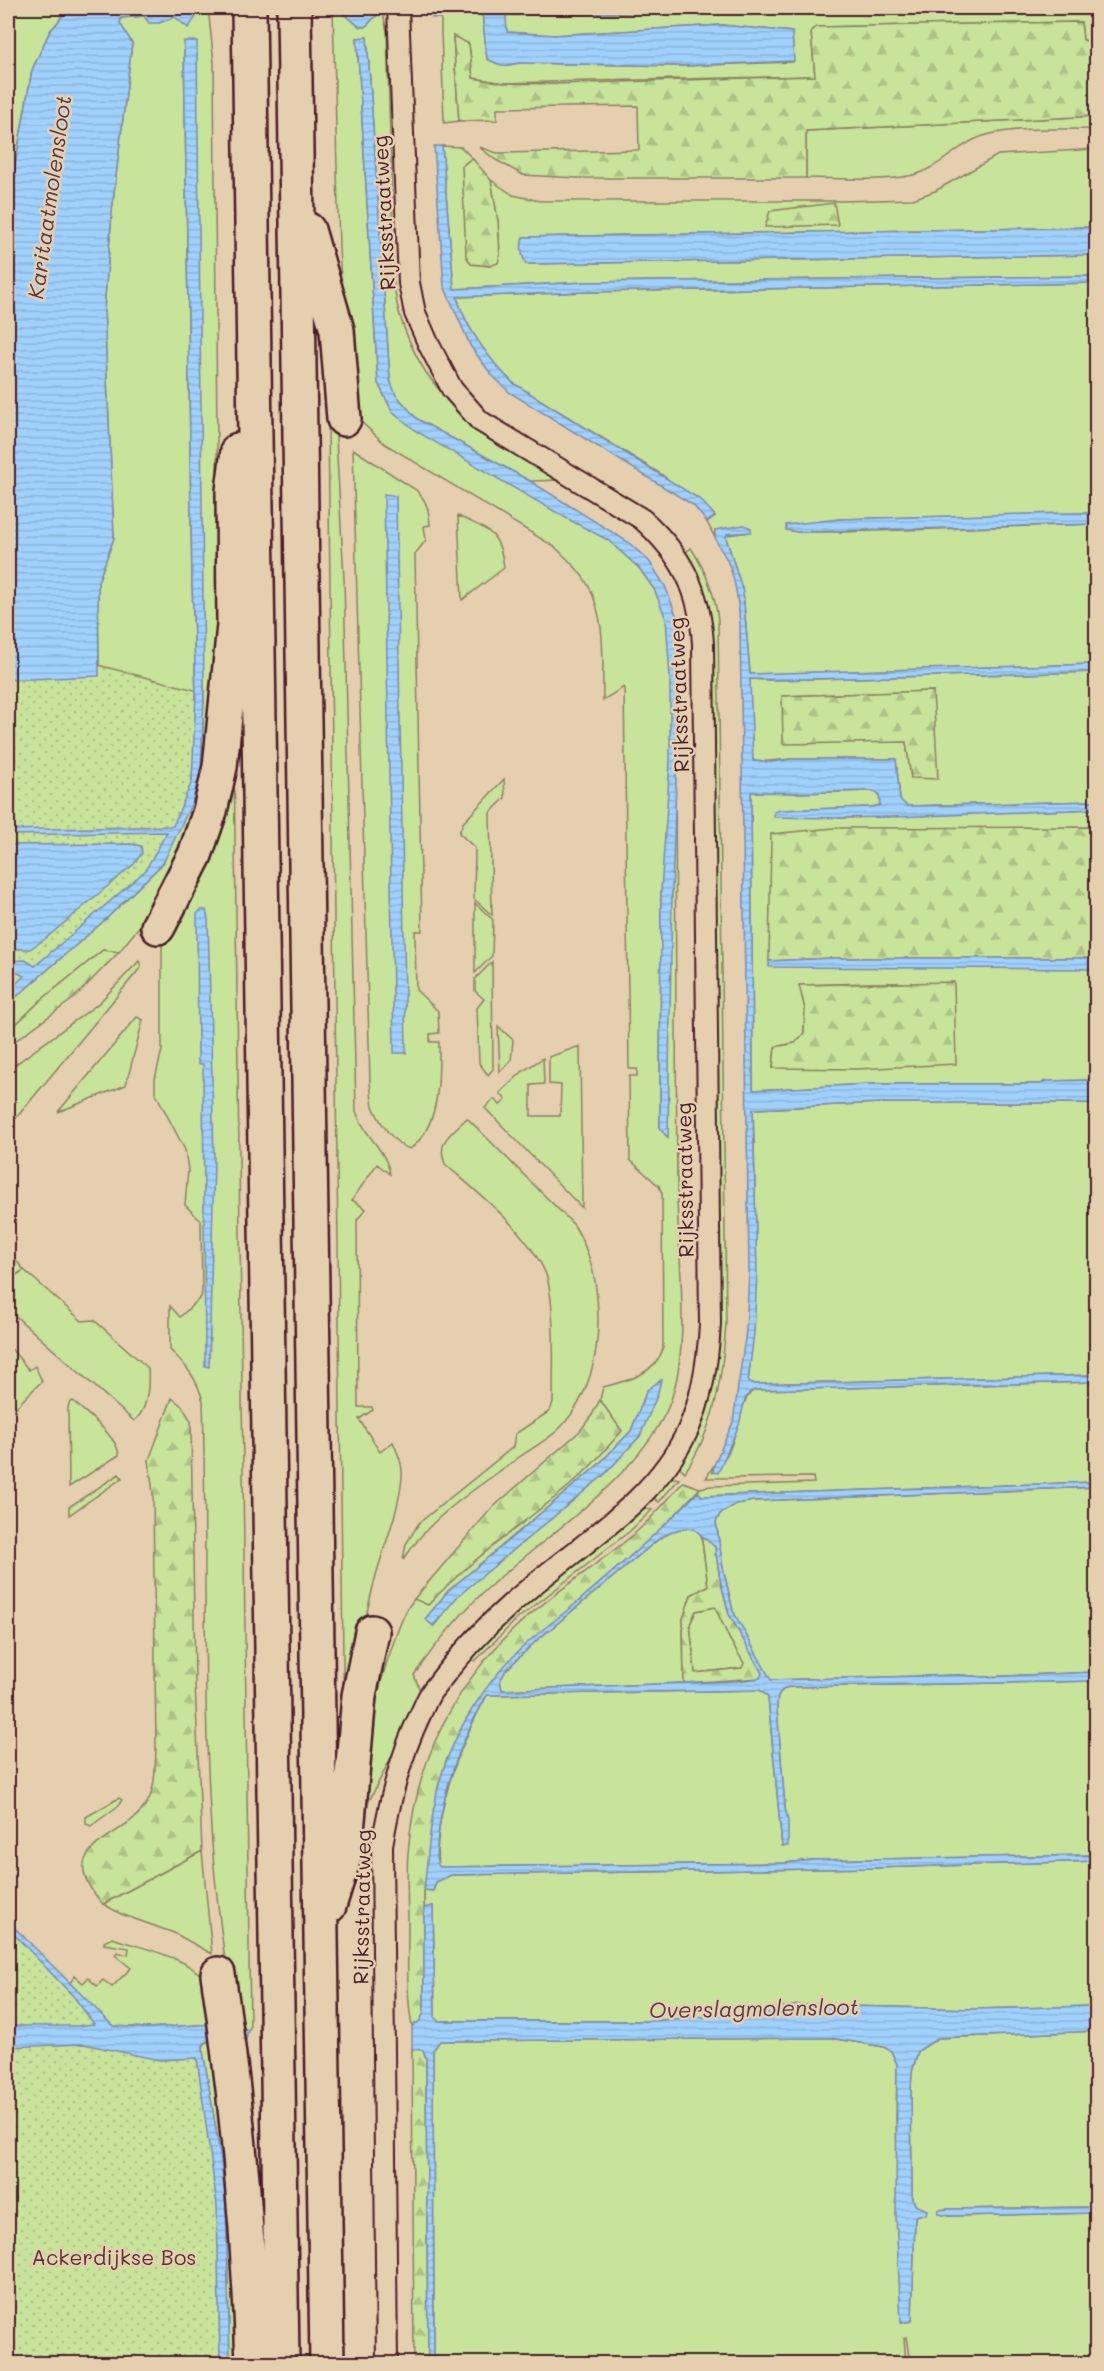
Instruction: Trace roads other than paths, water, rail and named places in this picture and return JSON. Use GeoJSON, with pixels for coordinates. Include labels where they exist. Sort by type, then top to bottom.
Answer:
{"type":"FeatureCollection","features":[{"type":"Feature","properties":{"kind":"highway"},"geometry":{"type":"LineString","coordinates":[[249,8],[282,2364]]}},
{"type":"Feature","properties":{"kind":"highway"},"geometry":{"type":"LineString","coordinates":[[294,8],[327,2364]]}},
{"type":"Feature","properties":{"kind":"highway"},"geometry":{"type":"LineString","coordinates":[[297,189],[337,330],[344,419]]}},
{"type":"Feature","properties":{"kind":"highway"},"geometry":{"type":"LineString","coordinates":[[158,927],[195,855],[210,811],[220,767],[234,625],[233,491],[254,332]]}},
{"type":"Feature","properties":{"kind":"highway"},"geometry":{"type":"LineString","coordinates":[[321,1930],[345,1854],[359,1696],[372,1632]]}},
{"type":"Feature","properties":{"kind":"highway"},"geometry":{"type":"LineString","coordinates":[[218,1974],[229,2052],[251,2286],[254,2364]]}},
{"type":"Feature","properties":{"kind":"street","name":"Rijksstraatweg"},"geometry":{"type":"LineString","coordinates":[[387,2364],[382,1845],[399,1769],[412,1733],[431,1693],[465,1651],[505,1609],[620,1517],[666,1466],[680,1445],[694,1414],[705,1375],[710,1324],[703,644],[700,611],[684,570],[653,529],[642,519],[480,421],[452,389],[428,344],[415,313],[409,283],[398,8]]}},
{"type":"Feature","properties":{"kind":"water","name":"Karitaatmolensloot"},"geometry":{"type":"Polygon","coordinates":[[[66,8],[208,8],[199,13],[188,28],[175,17],[159,23],[149,23],[144,16],[121,18],[120,23],[132,43],[113,201],[104,309],[114,538],[98,582],[99,676],[8,680],[8,205],[32,70],[50,31],[66,8]]]}},
{"type":"Feature","properties":{"kind":"water"},"geometry":{"type":"Polygon","coordinates":[[[337,8],[382,8],[382,10],[365,27],[360,27],[337,8]]]}},
{"type":"Feature","properties":{"kind":"water"},"geometry":{"type":"Polygon","coordinates":[[[424,8],[859,8],[506,15],[507,32],[554,35],[722,25],[792,32],[794,61],[682,66],[519,63],[503,66],[487,59],[482,12],[446,12],[441,18],[432,18],[431,13],[424,8]]]}},
{"type":"Feature","properties":{"kind":"water"},"geometry":{"type":"Polygon","coordinates":[[[367,37],[390,380],[396,395],[417,419],[530,481],[628,542],[649,561],[665,586],[678,620],[680,672],[672,891],[668,1138],[660,1129],[661,891],[670,762],[670,677],[666,619],[654,589],[639,568],[608,540],[416,431],[392,411],[378,383],[357,38],[367,37]]]}},
{"type":"Feature","properties":{"kind":"water"},"geometry":{"type":"Polygon","coordinates":[[[184,41],[197,41],[204,695],[201,770],[192,803],[163,863],[106,919],[8,1004],[8,991],[24,976],[8,968],[8,961],[25,960],[35,966],[145,871],[167,832],[8,835],[8,830],[173,826],[192,781],[196,694],[192,583],[184,41]]]}},
{"type":"Feature","properties":{"kind":"water"},"geometry":{"type":"Polygon","coordinates":[[[434,146],[442,146],[454,289],[586,282],[1096,276],[1096,283],[586,292],[457,297],[466,320],[480,343],[513,383],[701,500],[715,516],[707,522],[693,505],[509,392],[491,374],[471,347],[444,286],[434,146]]]}},
{"type":"Feature","properties":{"kind":"water"},"geometry":{"type":"Polygon","coordinates":[[[1096,227],[1096,255],[526,264],[521,248],[523,237],[1096,227]]]}},
{"type":"Feature","properties":{"kind":"water"},"geometry":{"type":"Polygon","coordinates":[[[384,494],[396,496],[406,1053],[394,1053],[384,494]]]}},
{"type":"Feature","properties":{"kind":"water"},"geometry":{"type":"Polygon","coordinates":[[[1096,513],[1096,524],[798,532],[786,530],[786,525],[839,519],[1096,513]]]}},
{"type":"Feature","properties":{"kind":"water"},"geometry":{"type":"Polygon","coordinates":[[[744,525],[751,528],[751,532],[727,534],[726,538],[743,592],[750,674],[1096,664],[1096,672],[750,679],[753,761],[896,759],[900,800],[907,806],[1096,801],[1096,809],[895,817],[774,817],[774,812],[780,810],[872,807],[880,805],[879,794],[872,791],[751,792],[753,1090],[871,1084],[1041,1084],[1045,1081],[1096,1080],[1096,1103],[880,1103],[753,1109],[757,1273],[754,1333],[748,1382],[756,1384],[1096,1375],[1096,1382],[755,1390],[750,1392],[745,1399],[739,1425],[718,1473],[713,1472],[714,1465],[733,1422],[746,1331],[749,1273],[740,623],[733,575],[717,542],[715,530],[744,525]]]}},
{"type":"Feature","properties":{"kind":"water"},"geometry":{"type":"Polygon","coordinates":[[[131,844],[141,846],[142,853],[134,864],[45,939],[30,949],[8,949],[8,845],[131,844]]]}},
{"type":"Feature","properties":{"kind":"water"},"geometry":{"type":"Polygon","coordinates":[[[201,910],[206,910],[208,919],[214,1160],[209,1367],[205,1366],[203,1064],[198,1064],[197,914],[201,910]]]}},
{"type":"Feature","properties":{"kind":"water"},"geometry":{"type":"Polygon","coordinates":[[[834,958],[1096,958],[1096,969],[769,967],[769,961],[834,958]]]}},
{"type":"Feature","properties":{"kind":"water"},"geometry":{"type":"Polygon","coordinates":[[[661,1380],[657,1396],[640,1436],[605,1474],[457,1597],[433,1626],[425,1619],[448,1591],[597,1466],[631,1431],[647,1390],[661,1380]]]}},
{"type":"Feature","properties":{"kind":"water"},"geometry":{"type":"Polygon","coordinates":[[[1096,1482],[1096,1487],[753,1501],[736,1504],[720,1514],[716,1522],[733,1611],[771,1680],[961,1675],[983,1677],[1096,1672],[1096,1681],[788,1687],[784,1689],[778,1695],[777,1708],[788,1821],[788,1846],[782,1846],[768,1697],[760,1690],[487,1695],[467,1733],[446,1793],[436,1857],[440,1867],[785,1863],[812,1860],[1096,1855],[1096,1861],[873,1868],[451,1875],[436,1882],[433,1891],[424,1890],[437,1791],[454,1742],[483,1693],[507,1663],[534,1637],[626,1560],[698,1492],[702,1496],[1096,1482]],[[694,1529],[676,1530],[660,1538],[535,1642],[506,1670],[500,1681],[502,1690],[737,1681],[760,1678],[762,1673],[729,1614],[715,1547],[694,1529]]]}},
{"type":"Feature","properties":{"kind":"water"},"geometry":{"type":"Polygon","coordinates":[[[433,1906],[435,2018],[439,2021],[647,2021],[726,2015],[800,2005],[975,2009],[1096,2006],[1096,2031],[938,2038],[918,2051],[912,2072],[911,2088],[912,2195],[915,2205],[927,2210],[926,2215],[915,2217],[912,2321],[901,2323],[896,2216],[897,2064],[891,2051],[884,2047],[831,2038],[440,2041],[433,2050],[434,2363],[428,2363],[426,2058],[423,2050],[412,2049],[412,2026],[419,2022],[424,2013],[424,1908],[433,1906]]]}},
{"type":"Feature","properties":{"kind":"water"},"geometry":{"type":"Polygon","coordinates":[[[8,1921],[113,2026],[147,2028],[216,2024],[248,2030],[246,2040],[207,2041],[203,2045],[226,2205],[230,2363],[220,2363],[217,2205],[197,2058],[159,2060],[84,2044],[8,2047],[8,2026],[94,2024],[74,1997],[8,1928],[8,1921]]]}},
{"type":"Feature","properties":{"kind":"water"},"geometry":{"type":"Polygon","coordinates":[[[1096,2207],[1096,2213],[949,2216],[938,2214],[938,2210],[948,2209],[1096,2207]]]}},
{"type":"Feature","properties":{"kind":"water label","name":"Overslagmolensloot"},"geometry":{"type":"Point","coordinates":[754,2008]}},
{"type":"Feature","properties":{"kind":"park label","name":"Ackerdijkse Bos"},"geometry":{"type":"Point","coordinates":[114,2256]}}]}
